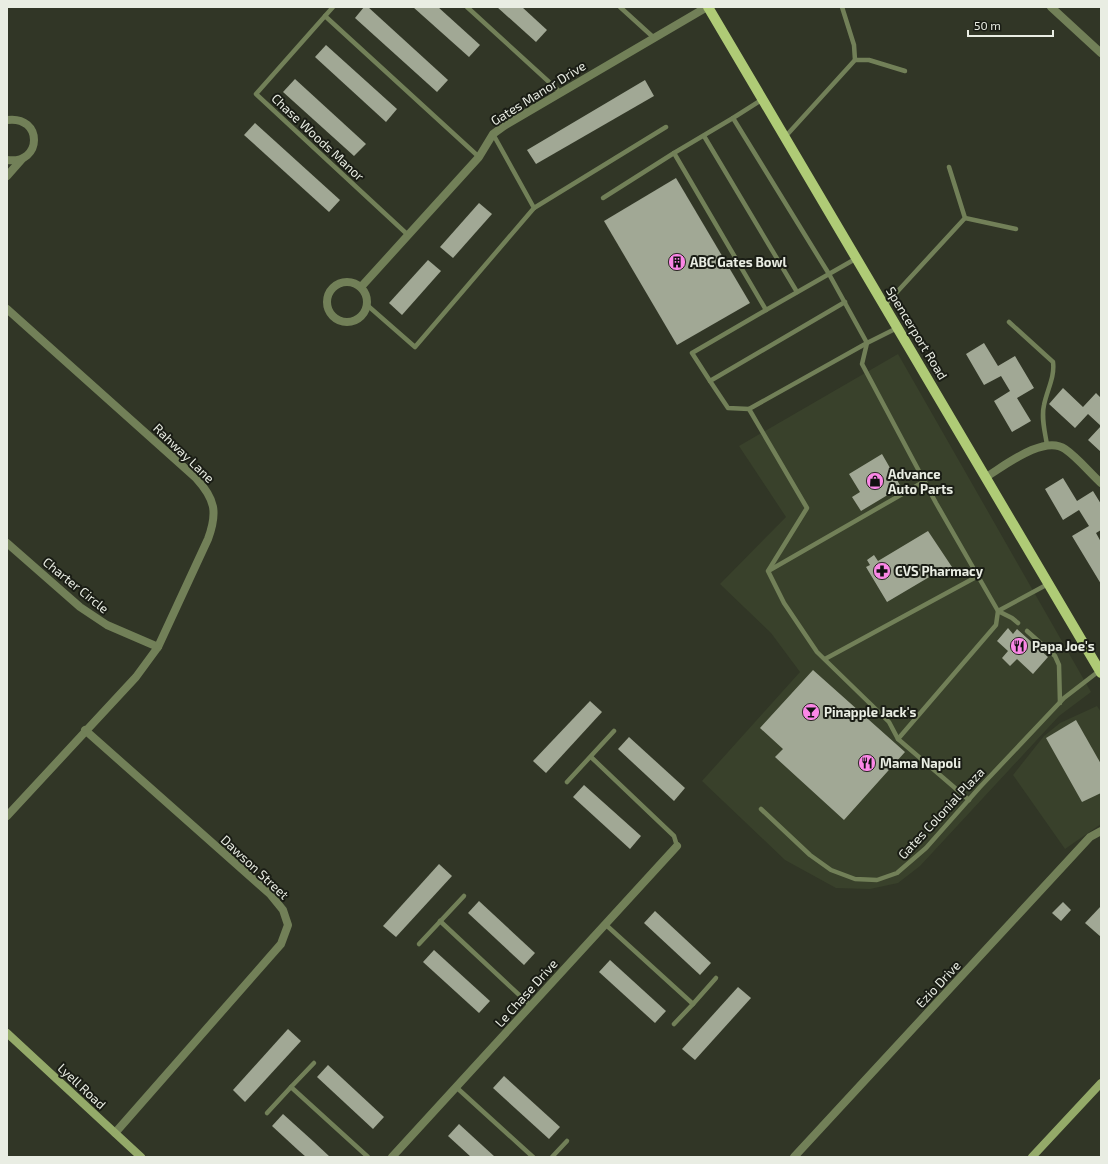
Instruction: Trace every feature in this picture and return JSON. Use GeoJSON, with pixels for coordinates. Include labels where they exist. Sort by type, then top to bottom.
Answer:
{"type":"FeatureCollection","features":[{"type":"Feature","properties":{"kind":"main road","name":"Spencerport Road"},"geometry":{"type":"LineString","coordinates":[[708,7],[1100,672]]}},
{"type":"Feature","properties":{"kind":"street","name":"Gates Manor Drive"},"geometry":{"type":"LineString","coordinates":[[361,287],[479,157],[493,134],[653,37],[708,7]]}},
{"type":"Feature","properties":{"kind":"street"},"geometry":{"type":"LineString","coordinates":[[1051,7],[1101,53]]}},
{"type":"Feature","properties":{"kind":"street"},"geometry":{"type":"LineString","coordinates":[[7,120],[20,120],[30,128],[33,134],[33,148],[7,176]]}},
{"type":"Feature","properties":{"kind":"street"},"geometry":{"type":"LineString","coordinates":[[7,160],[22,160]]}},
{"type":"Feature","properties":{"kind":"street"},"geometry":{"type":"LineString","coordinates":[[349,282],[361,287],[365,292],[367,305],[361,317],[348,322],[335,318],[328,307],[329,295],[336,285],[349,282]]}},
{"type":"Feature","properties":{"kind":"street","name":"Rahway Lane"},"geometry":{"type":"LineString","coordinates":[[7,309],[196,478],[208,491],[213,502],[213,527],[158,647],[136,677],[85,730],[7,816]]}},
{"type":"Feature","properties":{"kind":"street"},"geometry":{"type":"LineString","coordinates":[[986,477],[1030,449],[1047,446],[1063,448],[1101,483]]}},
{"type":"Feature","properties":{"kind":"street","name":"Charter Circle"},"geometry":{"type":"LineString","coordinates":[[7,543],[80,606],[107,625],[158,647]]}},
{"type":"Feature","properties":{"kind":"street","name":"Dawson Street"},"geometry":{"type":"LineString","coordinates":[[85,730],[270,894],[283,910],[288,925],[281,944],[115,1132]]}},
{"type":"Feature","properties":{"kind":"street","name":"Ezio Drive"},"geometry":{"type":"LineString","coordinates":[[794,1157],[1090,837],[1101,831]]}},
{"type":"Feature","properties":{"kind":"street","name":"Le Chase Drive"},"geometry":{"type":"LineString","coordinates":[[392,1157],[677,846]]}},
{"type":"Feature","properties":{"kind":"street","name":"Lyell Road"},"geometry":{"type":"LineString","coordinates":[[7,1034],[142,1157]]}},
{"type":"Feature","properties":{"kind":"street"},"geometry":{"type":"LineString","coordinates":[[1032,1157],[1101,1082]]}},
{"type":"Feature","properties":{"kind":"lane","name":"Chase Woods Manor"},"geometry":{"type":"LineString","coordinates":[[333,7],[256,94],[408,235]]}},
{"type":"Feature","properties":{"kind":"lane"},"geometry":{"type":"LineString","coordinates":[[467,7],[560,92]]}},
{"type":"Feature","properties":{"kind":"lane"},"geometry":{"type":"LineString","coordinates":[[620,7],[653,37]]}},
{"type":"Feature","properties":{"kind":"lane"},"geometry":{"type":"LineString","coordinates":[[785,137],[855,60],[854,45],[842,7]]}},
{"type":"Feature","properties":{"kind":"lane"},"geometry":{"type":"LineString","coordinates":[[325,16],[479,157]]}},
{"type":"Feature","properties":{"kind":"lane"},"geometry":{"type":"LineString","coordinates":[[855,60],[869,60],[905,71]]}},
{"type":"Feature","properties":{"kind":"lane"},"geometry":{"type":"LineString","coordinates":[[603,198],[763,99]]}},
{"type":"Feature","properties":{"kind":"lane"},"geometry":{"type":"LineString","coordinates":[[734,118],[829,274],[867,343],[862,364],[978,576],[998,611],[1012,618],[1018,623]]}},
{"type":"Feature","properties":{"kind":"lane"},"geometry":{"type":"LineString","coordinates":[[367,305],[414,347],[534,208],[666,127]]}},
{"type":"Feature","properties":{"kind":"lane"},"geometry":{"type":"LineString","coordinates":[[493,134],[534,208]]}},
{"type":"Feature","properties":{"kind":"lane"},"geometry":{"type":"LineString","coordinates":[[704,136],[797,292]]}},
{"type":"Feature","properties":{"kind":"lane"},"geometry":{"type":"LineString","coordinates":[[674,153],[766,310]]}},
{"type":"Feature","properties":{"kind":"lane"},"geometry":{"type":"LineString","coordinates":[[949,167],[965,218]]}},
{"type":"Feature","properties":{"kind":"lane"},"geometry":{"type":"LineString","coordinates":[[965,218],[1016,229]]}},
{"type":"Feature","properties":{"kind":"lane"},"geometry":{"type":"LineString","coordinates":[[885,306],[965,218]]}},
{"type":"Feature","properties":{"kind":"lane"},"geometry":{"type":"LineString","coordinates":[[857,258],[692,353],[728,408],[749,409],[898,327]]}},
{"type":"Feature","properties":{"kind":"lane"},"geometry":{"type":"LineString","coordinates":[[710,381],[845,302]]}},
{"type":"Feature","properties":{"kind":"lane"},"geometry":{"type":"LineString","coordinates":[[1009,322],[1053,362],[1054,371],[1044,406],[1043,424],[1047,446]]}},
{"type":"Feature","properties":{"kind":"lane"},"geometry":{"type":"LineString","coordinates":[[749,409],[807,508],[768,571]]}},
{"type":"Feature","properties":{"kind":"lane"},"geometry":{"type":"LineString","coordinates":[[768,571],[925,481]]}},
{"type":"Feature","properties":{"kind":"lane"},"geometry":{"type":"LineString","coordinates":[[768,571],[784,603],[817,652],[890,722],[898,739],[969,800]]}},
{"type":"Feature","properties":{"kind":"lane"},"geometry":{"type":"LineString","coordinates":[[824,659],[978,576]]}},
{"type":"Feature","properties":{"kind":"lane"},"geometry":{"type":"LineString","coordinates":[[998,611],[1049,584]]}},
{"type":"Feature","properties":{"kind":"lane"},"geometry":{"type":"LineString","coordinates":[[898,739],[996,625],[998,611]]}},
{"type":"Feature","properties":{"kind":"lane"},"geometry":{"type":"LineString","coordinates":[[1027,631],[1055,656],[1059,665],[1060,703]]}},
{"type":"Feature","properties":{"kind":"lane","name":"Gates Colonial Plaza"},"geometry":{"type":"LineString","coordinates":[[761,809],[810,855],[831,870],[854,879],[877,880],[897,874],[949,824],[969,800],[1060,703],[1100,672]]}},
{"type":"Feature","properties":{"kind":"lane"},"geometry":{"type":"LineString","coordinates":[[567,782],[614,731]]}},
{"type":"Feature","properties":{"kind":"lane"},"geometry":{"type":"LineString","coordinates":[[591,757],[674,836],[677,846]]}},
{"type":"Feature","properties":{"kind":"lane"},"geometry":{"type":"LineString","coordinates":[[419,944],[464,896]]}},
{"type":"Feature","properties":{"kind":"lane"},"geometry":{"type":"LineString","coordinates":[[440,921],[531,1006]]}},
{"type":"Feature","properties":{"kind":"lane"},"geometry":{"type":"LineString","coordinates":[[606,924],[692,1004]]}},
{"type":"Feature","properties":{"kind":"lane"},"geometry":{"type":"LineString","coordinates":[[674,1024],[716,978]]}},
{"type":"Feature","properties":{"kind":"lane"},"geometry":{"type":"LineString","coordinates":[[268,1113],[314,1063]]}},
{"type":"Feature","properties":{"kind":"lane"},"geometry":{"type":"LineString","coordinates":[[291,1087],[368,1157]]}},
{"type":"Feature","properties":{"kind":"lane"},"geometry":{"type":"LineString","coordinates":[[456,1087],[533,1157]]}},
{"type":"Feature","properties":{"kind":"lane"},"geometry":{"type":"LineString","coordinates":[[552,1157],[567,1141]]}},
{"type":"Feature","properties":{"kind":"shaded area"},"geometry":{"type":"Polygon","coordinates":[[[898,354],[1091,692],[1059,716],[920,866],[898,883],[870,889],[836,888],[785,860],[702,781],[800,672],[771,633],[720,584],[786,517],[739,446],[898,354]]]}},
{"type":"Feature","properties":{"kind":"shaded area"},"geometry":{"type":"Polygon","coordinates":[[[1097,706],[1101,712],[1101,824],[1065,849],[1013,775],[1044,736],[1060,723],[1097,706]]]}},
{"type":"Feature","properties":{"kind":"building"},"geometry":{"type":"Polygon","coordinates":[[[364,7],[368,7],[448,80],[437,92],[355,18],[364,7]]]}},
{"type":"Feature","properties":{"kind":"building"},"geometry":{"type":"Polygon","coordinates":[[[413,7],[438,7],[480,45],[469,57],[413,7]]]}},
{"type":"Feature","properties":{"kind":"building"},"geometry":{"type":"Polygon","coordinates":[[[497,7],[522,7],[547,30],[536,42],[497,7]]]}},
{"type":"Feature","properties":{"kind":"building"},"geometry":{"type":"Polygon","coordinates":[[[326,45],[397,109],[386,122],[315,57],[326,45]]]}},
{"type":"Feature","properties":{"kind":"building"},"geometry":{"type":"Polygon","coordinates":[[[295,79],[366,144],[354,156],[283,92],[295,79]]]}},
{"type":"Feature","properties":{"kind":"building"},"geometry":{"type":"Polygon","coordinates":[[[645,80],[654,96],[536,164],[527,150],[645,80]]]}},
{"type":"Feature","properties":{"kind":"building"},"geometry":{"type":"Polygon","coordinates":[[[255,123],[340,200],[329,212],[244,135],[255,123]]]}},
{"type":"Feature","properties":{"kind":"building","name":"ABC Gates Bowl"},"geometry":{"type":"Polygon","coordinates":[[[676,178],[750,303],[677,345],[604,221],[676,178]]]}},
{"type":"Feature","properties":{"kind":"building"},"geometry":{"type":"Polygon","coordinates":[[[479,203],[492,214],[453,258],[440,247],[479,203]]]}},
{"type":"Feature","properties":{"kind":"building"},"geometry":{"type":"Polygon","coordinates":[[[428,260],[441,271],[402,315],[389,303],[428,260]]]}},
{"type":"Feature","properties":{"kind":"building"},"geometry":{"type":"Polygon","coordinates":[[[984,343],[998,366],[1015,356],[1034,388],[1017,398],[1031,421],[1012,432],[994,401],[1010,391],[1001,376],[984,385],[966,354],[984,343]]]}},
{"type":"Feature","properties":{"kind":"building"},"geometry":{"type":"Polygon","coordinates":[[[1063,388],[1083,407],[1096,393],[1101,398],[1101,426],[1088,414],[1075,428],[1049,404],[1063,388]]]}},
{"type":"Feature","properties":{"kind":"building"},"geometry":{"type":"Polygon","coordinates":[[[1101,426],[1101,452],[1088,440],[1101,426]]]}},
{"type":"Feature","properties":{"kind":"building","name":"Advance Auto Parts"},"geometry":{"type":"Polygon","coordinates":[[[882,454],[901,487],[861,511],[852,497],[860,492],[849,474],[882,454]]]}},
{"type":"Feature","properties":{"kind":"building"},"geometry":{"type":"Polygon","coordinates":[[[1063,478],[1077,501],[1093,491],[1101,504],[1101,530],[1096,533],[1101,542],[1101,584],[1072,536],[1089,526],[1079,510],[1063,520],[1045,489],[1063,478]]]}},
{"type":"Feature","properties":{"kind":"building","name":"CVS Pharmacy"},"geometry":{"type":"Polygon","coordinates":[[[928,531],[952,567],[932,578],[931,576],[887,602],[866,567],[870,565],[867,560],[874,555],[878,561],[928,531]]]}},
{"type":"Feature","properties":{"kind":"building","name":"Papa Joe's"},"geometry":{"type":"Polygon","coordinates":[[[1008,628],[1013,634],[1017,629],[1048,657],[1033,674],[1017,659],[1010,666],[1002,658],[1008,651],[997,641],[1008,628]]]}},
{"type":"Feature","properties":{"kind":"building"},"geometry":{"type":"Polygon","coordinates":[[[813,670],[905,752],[844,820],[775,757],[783,749],[760,728],[813,670]]]}},
{"type":"Feature","properties":{"kind":"building"},"geometry":{"type":"Polygon","coordinates":[[[590,701],[602,712],[546,773],[533,761],[590,701]]]}},
{"type":"Feature","properties":{"kind":"building"},"geometry":{"type":"Polygon","coordinates":[[[1076,720],[1101,764],[1101,793],[1082,802],[1046,738],[1076,720]]]}},
{"type":"Feature","properties":{"kind":"building"},"geometry":{"type":"Polygon","coordinates":[[[629,737],[685,788],[674,801],[618,749],[629,737]]]}},
{"type":"Feature","properties":{"kind":"building"},"geometry":{"type":"Polygon","coordinates":[[[584,785],[641,836],[630,849],[573,797],[584,785]]]}},
{"type":"Feature","properties":{"kind":"building"},"geometry":{"type":"Polygon","coordinates":[[[439,864],[452,876],[396,937],[383,926],[439,864]]]}},
{"type":"Feature","properties":{"kind":"building"},"geometry":{"type":"Polygon","coordinates":[[[479,901],[535,953],[524,965],[468,913],[479,901]]]}},
{"type":"Feature","properties":{"kind":"building"},"geometry":{"type":"Polygon","coordinates":[[[1063,902],[1071,910],[1061,921],[1052,913],[1063,902]]]}},
{"type":"Feature","properties":{"kind":"building"},"geometry":{"type":"Polygon","coordinates":[[[1101,906],[1101,937],[1085,923],[1101,906]]]}},
{"type":"Feature","properties":{"kind":"building"},"geometry":{"type":"Polygon","coordinates":[[[655,911],[711,963],[700,975],[644,923],[655,911]]]}},
{"type":"Feature","properties":{"kind":"building"},"geometry":{"type":"Polygon","coordinates":[[[434,950],[490,1001],[479,1013],[423,962],[434,950]]]}},
{"type":"Feature","properties":{"kind":"building"},"geometry":{"type":"Polygon","coordinates":[[[610,960],[666,1011],[655,1023],[599,972],[610,960]]]}},
{"type":"Feature","properties":{"kind":"building"},"geometry":{"type":"Polygon","coordinates":[[[738,987],[751,998],[695,1060],[682,1049],[738,987]]]}},
{"type":"Feature","properties":{"kind":"building"},"geometry":{"type":"Polygon","coordinates":[[[288,1029],[301,1041],[245,1102],[233,1090],[288,1029]]]}},
{"type":"Feature","properties":{"kind":"building"},"geometry":{"type":"Polygon","coordinates":[[[328,1065],[384,1117],[373,1129],[317,1077],[328,1065]]]}},
{"type":"Feature","properties":{"kind":"building"},"geometry":{"type":"Polygon","coordinates":[[[504,1076],[560,1127],[549,1139],[493,1088],[504,1076]]]}},
{"type":"Feature","properties":{"kind":"building"},"geometry":{"type":"Polygon","coordinates":[[[283,1114],[330,1157],[306,1157],[298,1150],[272,1126],[283,1114]]]}},
{"type":"Feature","properties":{"kind":"building"},"geometry":{"type":"Polygon","coordinates":[[[459,1124],[495,1157],[471,1157],[448,1136],[459,1124]]]}},
{"type":"Feature","properties":{"kind":"place","name":"ABC Gates Bowl"},"geometry":{"type":"Point","coordinates":[677,262]}},
{"type":"Feature","properties":{"kind":"place","name":"Advance Auto Parts"},"geometry":{"type":"Point","coordinates":[875,481]}},
{"type":"Feature","properties":{"kind":"place","name":"CVS Pharmacy"},"geometry":{"type":"Point","coordinates":[882,571]}},
{"type":"Feature","properties":{"kind":"place","name":"Papa Joe's"},"geometry":{"type":"Point","coordinates":[1019,646]}},
{"type":"Feature","properties":{"kind":"place","name":"Pinapple Jack's"},"geometry":{"type":"Point","coordinates":[811,712]}},
{"type":"Feature","properties":{"kind":"place","name":"Mama Napoli"},"geometry":{"type":"Point","coordinates":[867,763]}}]}
